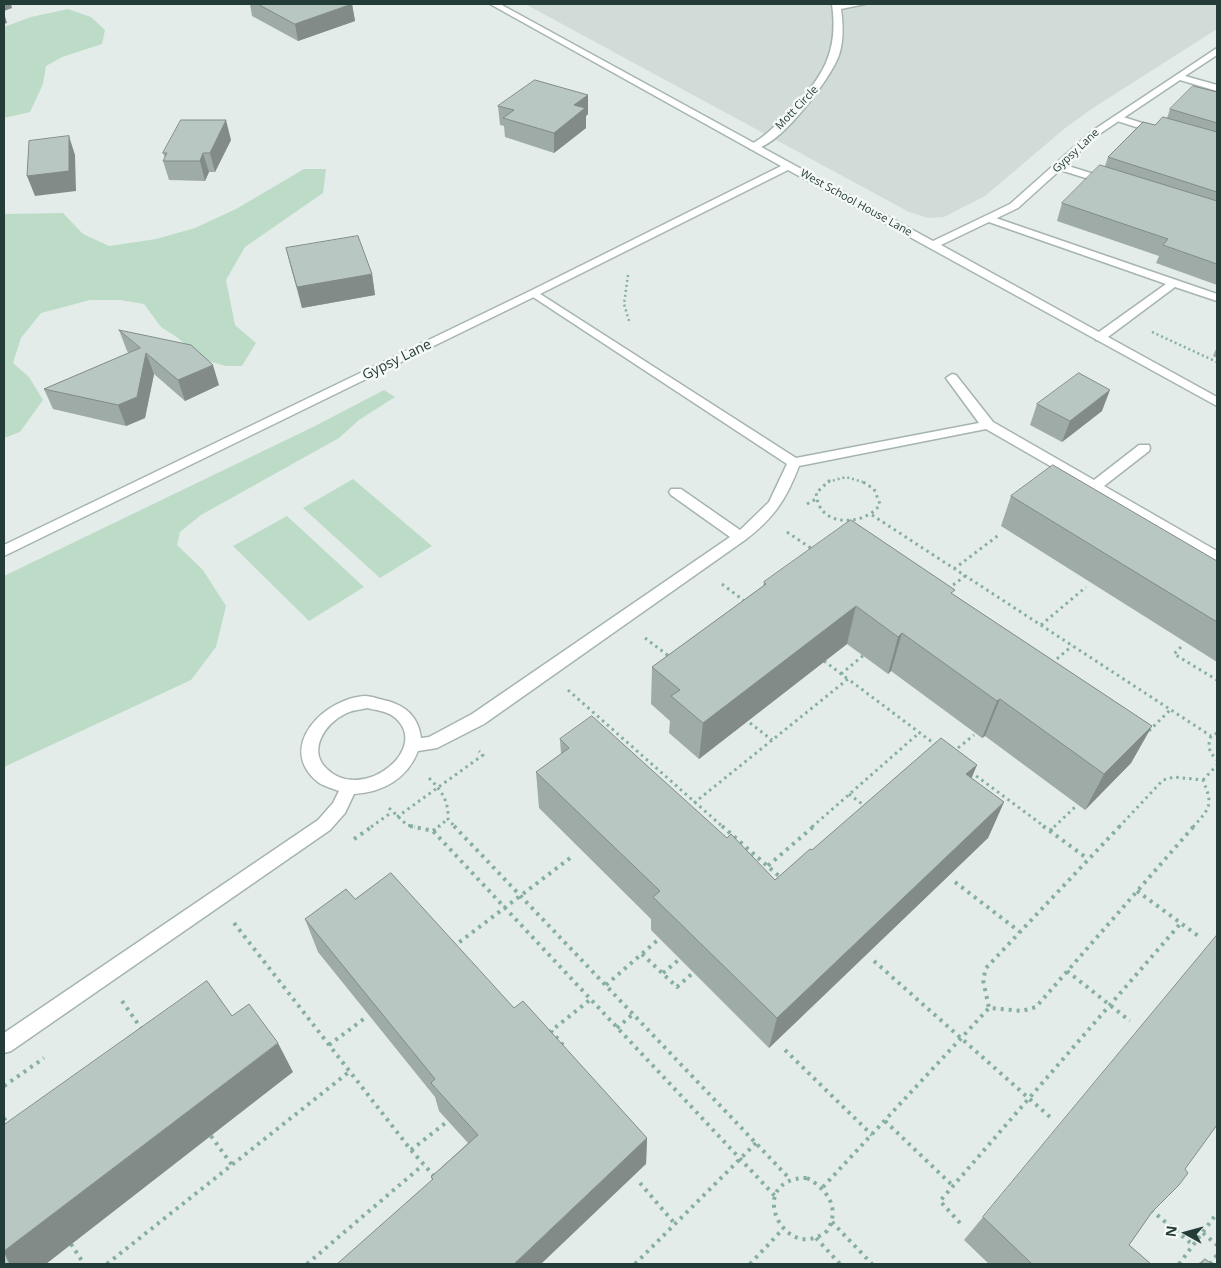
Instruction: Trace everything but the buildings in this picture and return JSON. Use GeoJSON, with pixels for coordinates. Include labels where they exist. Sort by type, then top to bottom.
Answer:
{"type":"FeatureCollection","features":[{"type":"Feature","properties":{"kind":"street","name":"West School House Lane"},"geometry":{"type":"LineString","coordinates":[[494,4],[1217,402]]}},
{"type":"Feature","properties":{"kind":"street"},"geometry":{"type":"LineString","coordinates":[[836,5],[862,4]]}},
{"type":"Feature","properties":{"kind":"street","name":"Mott Circle"},"geometry":{"type":"LineString","coordinates":[[753,146],[768,138],[800,107],[828,73],[838,46],[836,5]]}},
{"type":"Feature","properties":{"kind":"street","name":"Gypsy Lane"},"geometry":{"type":"LineString","coordinates":[[933,246],[1014,206],[1060,167],[1095,133],[1217,51]]}},
{"type":"Feature","properties":{"kind":"street"},"geometry":{"type":"LineString","coordinates":[[1178,77],[1217,88]]}},
{"type":"Feature","properties":{"kind":"street"},"geometry":{"type":"LineString","coordinates":[[1116,118],[1172,135]]}},
{"type":"Feature","properties":{"kind":"street","name":"Gypsy Lane"},"geometry":{"type":"LineString","coordinates":[[4,551],[534,294],[789,166]]}},
{"type":"Feature","properties":{"kind":"street"},"geometry":{"type":"LineString","coordinates":[[1060,167],[1116,185]]}},
{"type":"Feature","properties":{"kind":"street"},"geometry":{"type":"LineString","coordinates":[[990,219],[1217,298]]}},
{"type":"Feature","properties":{"kind":"street"},"geometry":{"type":"LineString","coordinates":[[1100,337],[1174,283]]}},
{"type":"Feature","properties":{"kind":"street"},"geometry":{"type":"LineString","coordinates":[[534,294],[794,463],[988,425]]}},
{"type":"Feature","properties":{"kind":"street"},"geometry":{"type":"LineString","coordinates":[[952,378],[988,425],[1217,557]]}},
{"type":"Feature","properties":{"kind":"street"},"geometry":{"type":"LineString","coordinates":[[1095,486],[1144,448]]}},
{"type":"Feature","properties":{"kind":"street"},"geometry":{"type":"LineString","coordinates":[[412,752],[414,731],[408,719],[397,709],[383,704],[367,702],[350,705],[335,711],[322,722],[313,735],[309,748],[312,763],[320,774],[332,783],[349,787],[368,786],[384,781],[398,771],[412,752],[478,719],[766,517],[774,509],[794,463]]}},
{"type":"Feature","properties":{"kind":"street"},"geometry":{"type":"LineString","coordinates":[[676,492],[740,537]]}},
{"type":"Feature","properties":{"kind":"street"},"geometry":{"type":"LineString","coordinates":[[4,1044],[324,825],[339,808],[349,787]]}},
{"type":"Feature","properties":{"kind":"path"},"geometry":{"type":"LineString","coordinates":[[610,344],[627,333],[630,328],[624,304],[628,266]]}},
{"type":"Feature","properties":{"kind":"path"},"geometry":{"type":"LineString","coordinates":[[1125,320],[1217,362]]}},
{"type":"Feature","properties":{"kind":"path"},"geometry":{"type":"LineString","coordinates":[[846,477],[851,474]]}},
{"type":"Feature","properties":{"kind":"path"},"geometry":{"type":"LineString","coordinates":[[846,477],[862,481],[874,488],[880,502],[878,509],[872,515],[855,521],[844,520],[825,513],[819,506],[816,493],[820,486],[836,478],[846,477]]}},
{"type":"Feature","properties":{"kind":"path"},"geometry":{"type":"LineString","coordinates":[[872,515],[1211,736]]}},
{"type":"Feature","properties":{"kind":"path"},"geometry":{"type":"LineString","coordinates":[[766,517],[819,554]]}},
{"type":"Feature","properties":{"kind":"path"},"geometry":{"type":"LineString","coordinates":[[954,568],[1000,534]]}},
{"type":"Feature","properties":{"kind":"path"},"geometry":{"type":"LineString","coordinates":[[698,566],[752,607]]}},
{"type":"Feature","properties":{"kind":"path"},"geometry":{"type":"LineString","coordinates":[[942,594],[965,576]]}},
{"type":"Feature","properties":{"kind":"path"},"geometry":{"type":"LineString","coordinates":[[1041,625],[1086,587]]}},
{"type":"Feature","properties":{"kind":"path"},"geometry":{"type":"LineString","coordinates":[[621,619],[671,658]]}},
{"type":"Feature","properties":{"kind":"path"},"geometry":{"type":"LineString","coordinates":[[1050,664],[1072,646]]}},
{"type":"Feature","properties":{"kind":"path"},"geometry":{"type":"LineString","coordinates":[[1181,647],[1174,654],[1217,680]]}},
{"type":"Feature","properties":{"kind":"path"},"geometry":{"type":"LineString","coordinates":[[841,674],[869,652]]}},
{"type":"Feature","properties":{"kind":"path"},"geometry":{"type":"LineString","coordinates":[[824,661],[942,750]]}},
{"type":"Feature","properties":{"kind":"path"},"geometry":{"type":"LineString","coordinates":[[546,671],[788,884]]}},
{"type":"Feature","properties":{"kind":"path"},"geometry":{"type":"LineString","coordinates":[[694,803],[848,679]]}},
{"type":"Feature","properties":{"kind":"path"},"geometry":{"type":"LineString","coordinates":[[1142,737],[1170,710]]}},
{"type":"Feature","properties":{"kind":"path"},"geometry":{"type":"LineString","coordinates":[[750,723],[772,740]]}},
{"type":"Feature","properties":{"kind":"path"},"geometry":{"type":"LineString","coordinates":[[761,872],[919,733]]}},
{"type":"Feature","properties":{"kind":"path"},"geometry":{"type":"LineString","coordinates":[[1217,733],[1211,736],[1208,744],[1211,754],[1217,760]]}},
{"type":"Feature","properties":{"kind":"path"},"geometry":{"type":"LineString","coordinates":[[949,755],[974,735]]}},
{"type":"Feature","properties":{"kind":"path"},"geometry":{"type":"LineString","coordinates":[[412,752],[444,796],[449,806],[448,819],[433,831]]}},
{"type":"Feature","properties":{"kind":"path"},"geometry":{"type":"LineString","coordinates":[[1203,780],[1217,764]]}},
{"type":"Feature","properties":{"kind":"path"},"geometry":{"type":"LineString","coordinates":[[964,767],[1088,859]]}},
{"type":"Feature","properties":{"kind":"path"},"geometry":{"type":"LineString","coordinates":[[990,1008],[983,980],[986,968],[1164,780],[1174,777],[1203,780]]}},
{"type":"Feature","properties":{"kind":"path"},"geometry":{"type":"LineString","coordinates":[[660,784],[667,778]]}},
{"type":"Feature","properties":{"kind":"path"},"geometry":{"type":"LineString","coordinates":[[990,1008],[1022,1011],[1036,1007],[1209,809],[1210,798],[1203,780]]}},
{"type":"Feature","properties":{"kind":"path"},"geometry":{"type":"LineString","coordinates":[[368,786],[407,826],[433,831],[775,1196]]}},
{"type":"Feature","properties":{"kind":"path"},"geometry":{"type":"LineString","coordinates":[[849,794],[870,810]]}},
{"type":"Feature","properties":{"kind":"path"},"geometry":{"type":"LineString","coordinates":[[1050,831],[1075,807]]}},
{"type":"Feature","properties":{"kind":"path"},"geometry":{"type":"LineString","coordinates":[[448,819],[790,1179]]}},
{"type":"Feature","properties":{"kind":"path"},"geometry":{"type":"LineString","coordinates":[[453,948],[574,855]]}},
{"type":"Feature","properties":{"kind":"path"},"geometry":{"type":"LineString","coordinates":[[752,863],[758,858]]}},
{"type":"Feature","properties":{"kind":"path"},"geometry":{"type":"LineString","coordinates":[[955,882],[1020,932]]}},
{"type":"Feature","properties":{"kind":"path"},"geometry":{"type":"LineString","coordinates":[[1138,890],[1201,938]]}},
{"type":"Feature","properties":{"kind":"path"},"geometry":{"type":"LineString","coordinates":[[216,899],[423,1165],[434,1176],[441,1170]]}},
{"type":"Feature","properties":{"kind":"path"},"geometry":{"type":"LineString","coordinates":[[960,1223],[940,1201],[1181,923]]}},
{"type":"Feature","properties":{"kind":"path"},"geometry":{"type":"LineString","coordinates":[[606,985],[659,939]]}},
{"type":"Feature","properties":{"kind":"path"},"geometry":{"type":"LineString","coordinates":[[642,954],[678,987],[701,966]]}},
{"type":"Feature","properties":{"kind":"path"},"geometry":{"type":"LineString","coordinates":[[663,973],[685,954]]}},
{"type":"Feature","properties":{"kind":"path"},"geometry":{"type":"LineString","coordinates":[[874,961],[1050,1117]]}},
{"type":"Feature","properties":{"kind":"path"},"geometry":{"type":"LineString","coordinates":[[1067,971],[1130,1021]]}},
{"type":"Feature","properties":{"kind":"path"},"geometry":{"type":"LineString","coordinates":[[104,975],[145,1034]]}},
{"type":"Feature","properties":{"kind":"path"},"geometry":{"type":"LineString","coordinates":[[544,1037],[591,999]]}},
{"type":"Feature","properties":{"kind":"path"},"geometry":{"type":"LineString","coordinates":[[823,1187],[990,1008]]}},
{"type":"Feature","properties":{"kind":"path"},"geometry":{"type":"LineString","coordinates":[[618,1028],[633,1014]]}},
{"type":"Feature","properties":{"kind":"path"},"geometry":{"type":"LineString","coordinates":[[329,1045],[365,1018]]}},
{"type":"Feature","properties":{"kind":"path"},"geometry":{"type":"LineString","coordinates":[[551,1031],[570,1054]]}},
{"type":"Feature","properties":{"kind":"path"},"geometry":{"type":"LineString","coordinates":[[785,1050],[872,1135]]}},
{"type":"Feature","properties":{"kind":"path"},"geometry":{"type":"LineString","coordinates":[[107,1264],[349,1072]]}},
{"type":"Feature","properties":{"kind":"path"},"geometry":{"type":"LineString","coordinates":[[4,1118],[12,1133]]}},
{"type":"Feature","properties":{"kind":"path"},"geometry":{"type":"LineString","coordinates":[[885,1120],[953,1186]]}},
{"type":"Feature","properties":{"kind":"path"},"geometry":{"type":"LineString","coordinates":[[411,1150],[448,1121]]}},
{"type":"Feature","properties":{"kind":"path"},"geometry":{"type":"LineString","coordinates":[[211,1136],[232,1165]]}},
{"type":"Feature","properties":{"kind":"path"},"geometry":{"type":"LineString","coordinates":[[635,1264],[756,1143]]}},
{"type":"Feature","properties":{"kind":"path"},"geometry":{"type":"LineString","coordinates":[[308,1264],[423,1165]]}},
{"type":"Feature","properties":{"kind":"path"},"geometry":{"type":"LineString","coordinates":[[807,1178],[823,1187],[832,1202],[832,1222],[826,1233],[816,1238],[797,1239],[782,1230],[774,1214],[775,1196],[781,1186],[790,1179],[807,1178]]}},
{"type":"Feature","properties":{"kind":"path"},"geometry":{"type":"LineString","coordinates":[[640,1183],[675,1224]]}},
{"type":"Feature","properties":{"kind":"path"},"geometry":{"type":"LineString","coordinates":[[1151,1210],[1193,1245]]}},
{"type":"Feature","properties":{"kind":"path"},"geometry":{"type":"LineString","coordinates":[[1180,1264],[1217,1213]]}},
{"type":"Feature","properties":{"kind":"path"},"geometry":{"type":"LineString","coordinates":[[832,1222],[872,1264]]}},
{"type":"Feature","properties":{"kind":"path"},"geometry":{"type":"LineString","coordinates":[[750,1264],[782,1230]]}},
{"type":"Feature","properties":{"kind":"path"},"geometry":{"type":"LineString","coordinates":[[1203,1233],[1217,1245]]}},
{"type":"Feature","properties":{"kind":"path"},"geometry":{"type":"LineString","coordinates":[[816,1238],[840,1264]]}},
{"type":"Feature","properties":{"kind":"path"},"geometry":{"type":"LineString","coordinates":[[71,1244],[84,1264]]}},
{"type":"Feature","properties":{"kind":"path"},"geometry":{"type":"LineString","coordinates":[[1210,1264],[1217,1254]]}},
{"type":"Feature","properties":{"kind":"shaded area"},"geometry":{"type":"Polygon","coordinates":[[[525,4],[1217,4],[1217,29],[1093,108],[1064,129],[985,196],[944,217],[928,218],[909,212],[525,4]]]}},
{"type":"Feature","properties":{"kind":"green space"},"geometry":{"type":"Polygon","coordinates":[[[68,9],[91,17],[105,30],[102,44],[62,57],[46,66],[43,84],[30,112],[4,118],[4,27],[31,17],[68,9]]]}},
{"type":"Feature","properties":{"kind":"green space"},"geometry":{"type":"Polygon","coordinates":[[[304,169],[326,169],[323,193],[245,247],[226,280],[235,325],[256,343],[242,366],[226,366],[201,359],[178,338],[161,327],[144,304],[120,300],[90,300],[41,313],[21,338],[13,363],[29,377],[43,400],[20,432],[4,438],[4,214],[63,213],[83,234],[109,246],[156,239],[195,228],[236,209],[304,169]]]}},
{"type":"Feature","properties":{"kind":"green space"},"geometry":{"type":"Polygon","coordinates":[[[384,390],[395,397],[359,420],[339,438],[201,515],[180,532],[177,545],[203,570],[226,606],[216,647],[191,680],[4,767],[4,576],[315,426],[384,390]]]}},
{"type":"Feature","properties":{"kind":"green space"},"geometry":{"type":"Polygon","coordinates":[[[353,479],[432,546],[380,578],[303,508],[353,479]]]}},
{"type":"Feature","properties":{"kind":"green space"},"geometry":{"type":"Polygon","coordinates":[[[287,516],[364,587],[309,621],[233,546],[287,516]]]}}]}
